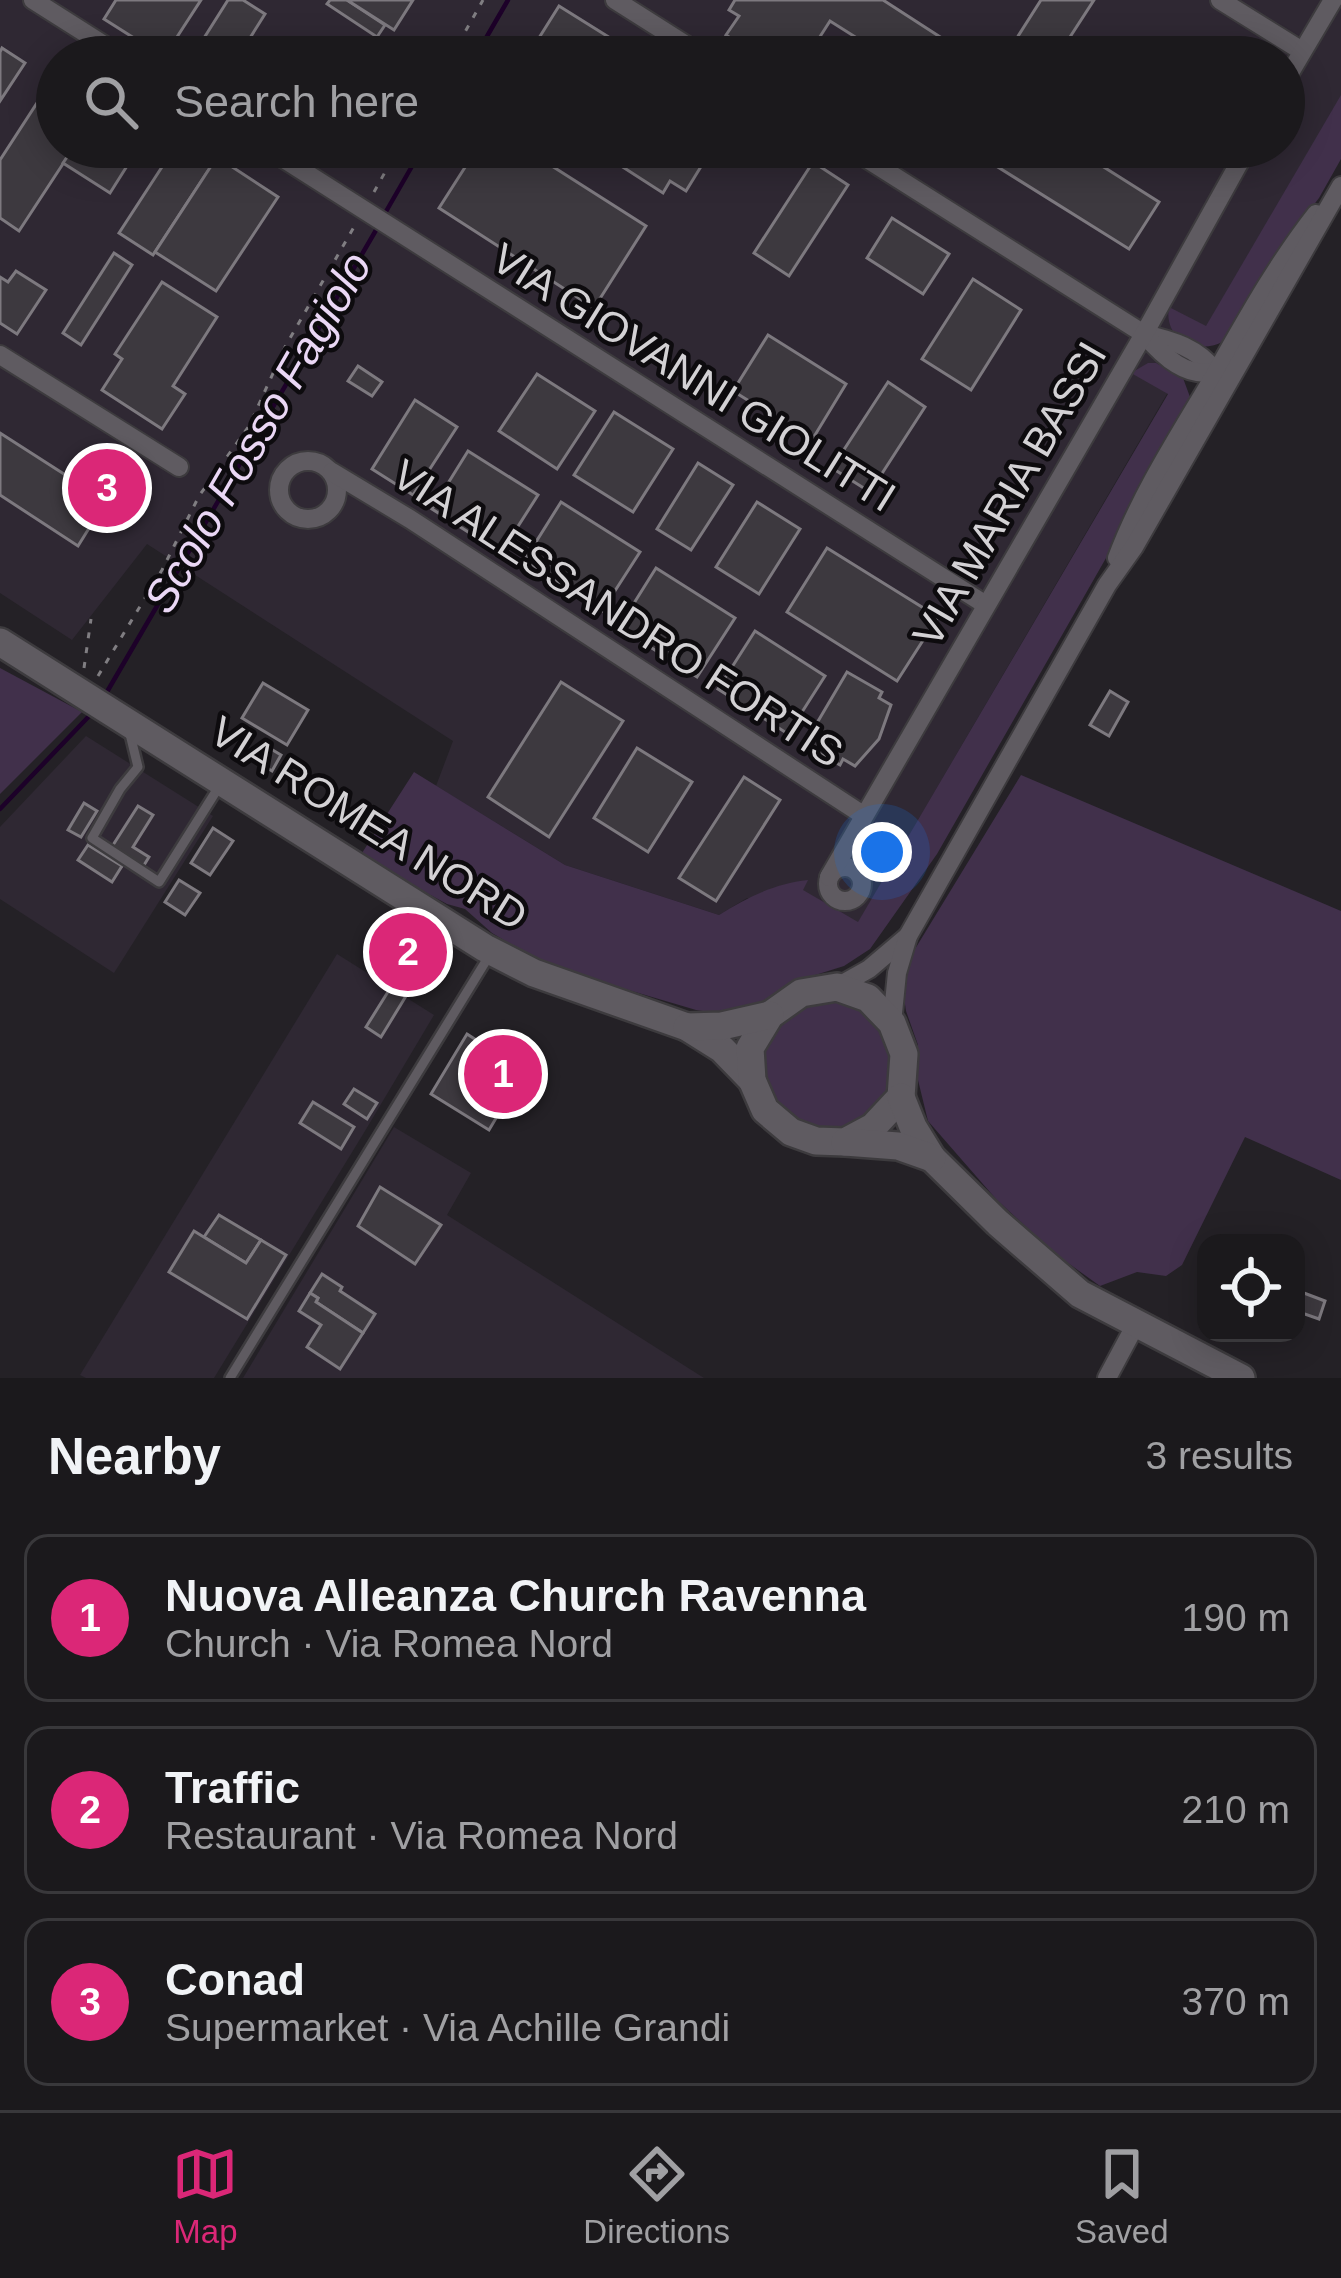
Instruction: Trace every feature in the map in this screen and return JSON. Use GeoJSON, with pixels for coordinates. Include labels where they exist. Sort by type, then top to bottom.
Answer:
{"type":"FeatureCollection","features":[{"type":"Feature","properties":{"kind":"main road","name":"VIA ROMEA NORD"},"geometry":{"type":"LineString","coordinates":[[8,650],[492,952],[534,973],[687,1027],[722,1048],[752,1080]]}},
{"type":"Feature","properties":{"kind":"main road"},"geometry":{"type":"LineString","coordinates":[[932,1158],[898,1146],[816,1141],[791,1132],[765,1110],[752,1080],[750,1048],[770,1016],[801,993],[837,987],[868,998],[892,1023],[904,1054],[901,1096],[932,1158],[1081,1294],[1241,1378]]}},
{"type":"Feature","properties":{"kind":"main road","name":"VIA ROMEA NORD"},"geometry":{"type":"LineString","coordinates":[[687,1027],[722,1026],[770,1016]]}},
{"type":"Feature","properties":{"kind":"main road"},"geometry":{"type":"LineString","coordinates":[[845,1142],[873,1127],[901,1096]]}},
{"type":"Feature","properties":{"kind":"street"},"geometry":{"type":"LineString","coordinates":[[33,0],[90,36]]}},
{"type":"Feature","properties":{"kind":"street"},"geometry":{"type":"LineString","coordinates":[[614,0],[671,36]]}},
{"type":"Feature","properties":{"kind":"street"},"geometry":{"type":"LineString","coordinates":[[1220,0],[1278,36]]}},
{"type":"Feature","properties":{"kind":"street"},"geometry":{"type":"LineString","coordinates":[[1305,46],[1333,0]]}},
{"type":"Feature","properties":{"kind":"street","name":"VIA GIOVANNI GIOLITTI"},"geometry":{"type":"LineString","coordinates":[[299,168],[986,605]]}},
{"type":"Feature","properties":{"kind":"street"},"geometry":{"type":"LineString","coordinates":[[881,168],[1144,334],[1161,354],[1207,359],[1222,380],[1171,471],[1164,495]]}},
{"type":"Feature","properties":{"kind":"street","name":"VIA MARIA BASSI"},"geometry":{"type":"LineString","coordinates":[[829,877],[1236,168]]}},
{"type":"Feature","properties":{"kind":"street"},"geometry":{"type":"LineString","coordinates":[[892,1023],[897,973],[908,936],[1341,184]]}},
{"type":"Feature","properties":{"kind":"street"},"geometry":{"type":"LineString","coordinates":[[1107,585],[1146,492],[1279,264],[1341,184]]}},
{"type":"Feature","properties":{"kind":"street"},"geometry":{"type":"LineString","coordinates":[[1216,372],[1229,367],[1276,287],[1296,267]]}},
{"type":"Feature","properties":{"kind":"street"},"geometry":{"type":"LineString","coordinates":[[1188,359],[1220,354],[1231,347]]}},
{"type":"Feature","properties":{"kind":"street"},"geometry":{"type":"LineString","coordinates":[[0,355],[179,467]]}},
{"type":"Feature","properties":{"kind":"street"},"geometry":{"type":"LineString","coordinates":[[1188,359],[1199,402]]}},
{"type":"Feature","properties":{"kind":"street","name":"VIA ALESSANDRO FORTIS"},"geometry":{"type":"LineString","coordinates":[[332,472],[863,815]]}},
{"type":"Feature","properties":{"kind":"street"},"geometry":{"type":"LineString","coordinates":[[837,987],[869,969],[908,936]]}},
{"type":"Feature","properties":{"kind":"street"},"geometry":{"type":"LineString","coordinates":[[1107,1378],[1136,1324]]}},
{"type":"Feature","properties":{"kind":"lane"},"geometry":{"type":"LineString","coordinates":[[120,718],[138,767],[119,789],[92,838],[160,882],[222,783]]}},
{"type":"Feature","properties":{"kind":"lane"},"geometry":{"type":"LineString","coordinates":[[230,1378],[492,952]]}},
{"type":"Feature","properties":{"kind":"path"},"geometry":{"type":"LineString","coordinates":[[463,36],[483,0]]}},
{"type":"Feature","properties":{"kind":"path"},"geometry":{"type":"LineString","coordinates":[[78,693],[94,682],[199,496],[249,426],[285,347],[387,168]]}},
{"type":"Feature","properties":{"kind":"path"},"geometry":{"type":"LineString","coordinates":[[78,693],[91,619]]}},
{"type":"Feature","properties":{"kind":"shaded area"},"geometry":{"type":"Polygon","coordinates":[[[0,0],[1341,0],[1341,96],[1305,158],[1305,36],[36,36],[36,168],[1299,168],[858,923],[747,898],[719,915],[565,865],[436,786],[453,741],[147,544],[72,640],[0,593],[0,0]]]}},
{"type":"Feature","properties":{"kind":"shaded area"},"geometry":{"type":"Polygon","coordinates":[[[1341,95],[1341,159],[1319,198],[1286,241],[1224,341],[1204,347],[1185,342],[1172,328],[1169,307],[1206,326],[1298,168],[1305,168],[1305,157],[1341,95]]]}},
{"type":"Feature","properties":{"kind":"shaded area"},"geometry":{"type":"Polygon","coordinates":[[[1148,363],[1183,378],[1190,397],[1186,409],[937,854],[870,949],[844,966],[790,983],[754,1007],[722,1014],[696,1010],[581,976],[529,955],[492,933],[465,909],[410,884],[362,853],[414,772],[565,865],[719,915],[761,892],[808,880],[803,890],[858,922],[1168,394],[1131,373],[1148,363]]]}},
{"type":"Feature","properties":{"kind":"shaded area"},"geometry":{"type":"Polygon","coordinates":[[[0,668],[82,712],[0,794],[0,668]]]}},
{"type":"Feature","properties":{"kind":"shaded area"},"geometry":{"type":"Polygon","coordinates":[[[86,736],[213,816],[114,973],[0,899],[0,827],[86,736]]]}},
{"type":"Feature","properties":{"kind":"shaded area"},"geometry":{"type":"Polygon","coordinates":[[[1021,775],[1341,911],[1341,1180],[1245,1137],[1182,1265],[1166,1276],[1137,1272],[1100,1286],[1054,1253],[996,1199],[928,1121],[917,1076],[918,1045],[902,983],[915,949],[1021,775]]]}},
{"type":"Feature","properties":{"kind":"shaded area"},"geometry":{"type":"Polygon","coordinates":[[[337,954],[434,1015],[365,1131],[214,1378],[80,1375],[337,954]]]}},
{"type":"Feature","properties":{"kind":"shaded area"},"geometry":{"type":"Polygon","coordinates":[[[828,1000],[853,1005],[874,1019],[888,1040],[893,1065],[888,1090],[874,1111],[853,1125],[828,1130],[803,1125],[782,1111],[768,1090],[763,1065],[768,1040],[782,1019],[803,1005],[828,1000]]]}},
{"type":"Feature","properties":{"kind":"shaded area"},"geometry":{"type":"Polygon","coordinates":[[[394,1127],[471,1173],[447,1215],[704,1378],[243,1378],[394,1127]]]}},
{"type":"Feature","properties":{"kind":"building"},"geometry":{"type":"Polygon","coordinates":[[[116,0],[201,0],[178,36],[131,36],[104,19],[116,0]]]}},
{"type":"Feature","properties":{"kind":"building"},"geometry":{"type":"Polygon","coordinates":[[[228,0],[243,0],[265,14],[251,36],[205,36],[228,0]]]}},
{"type":"Feature","properties":{"kind":"building"},"geometry":{"type":"Polygon","coordinates":[[[347,0],[385,25],[375,36],[327,4],[347,0]]]}},
{"type":"Feature","properties":{"kind":"building"},"geometry":{"type":"Polygon","coordinates":[[[347,0],[413,0],[394,30],[347,0]]]}},
{"type":"Feature","properties":{"kind":"building"},"geometry":{"type":"Polygon","coordinates":[[[735,0],[883,0],[939,36],[854,36],[830,21],[820,36],[728,36],[739,16],[729,10],[735,0]]]}},
{"type":"Feature","properties":{"kind":"building"},"geometry":{"type":"Polygon","coordinates":[[[1041,0],[1094,0],[1071,36],[1018,36],[1041,0]]]}},
{"type":"Feature","properties":{"kind":"building"},"geometry":{"type":"Polygon","coordinates":[[[559,6],[607,36],[540,36],[559,6]]]}},
{"type":"Feature","properties":{"kind":"building"},"geometry":{"type":"Polygon","coordinates":[[[2,48],[25,63],[0,101],[0,52],[2,48]]]}},
{"type":"Feature","properties":{"kind":"building"},"geometry":{"type":"Polygon","coordinates":[[[36,105],[36,168],[60,168],[19,231],[0,218],[0,160],[36,105]]]}},
{"type":"Feature","properties":{"kind":"building"},"geometry":{"type":"Polygon","coordinates":[[[71,168],[126,168],[110,193],[71,168]]]}},
{"type":"Feature","properties":{"kind":"building"},"geometry":{"type":"Polygon","coordinates":[[[161,168],[210,168],[153,255],[119,233],[161,168]]]}},
{"type":"Feature","properties":{"kind":"building"},"geometry":{"type":"Polygon","coordinates":[[[210,168],[234,168],[278,197],[216,291],[155,252],[210,168]]]}},
{"type":"Feature","properties":{"kind":"building"},"geometry":{"type":"Polygon","coordinates":[[[465,168],[555,168],[646,226],[594,308],[439,208],[465,168]]]}},
{"type":"Feature","properties":{"kind":"building"},"geometry":{"type":"Polygon","coordinates":[[[624,168],[700,168],[686,191],[670,181],[663,193],[624,168]]]}},
{"type":"Feature","properties":{"kind":"building"},"geometry":{"type":"Polygon","coordinates":[[[809,168],[822,168],[848,185],[789,276],[754,253],[809,168]]]}},
{"type":"Feature","properties":{"kind":"building"},"geometry":{"type":"Polygon","coordinates":[[[999,168],[1105,168],[1159,202],[1129,249],[999,168]]]}},
{"type":"Feature","properties":{"kind":"building"},"geometry":{"type":"Polygon","coordinates":[[[892,218],[949,254],[923,294],[867,258],[892,218]]]}},
{"type":"Feature","properties":{"kind":"building"},"geometry":{"type":"Polygon","coordinates":[[[114,253],[132,265],[81,345],[63,333],[114,253]]]}},
{"type":"Feature","properties":{"kind":"building"},"geometry":{"type":"Polygon","coordinates":[[[16,271],[46,290],[17,334],[0,323],[0,277],[8,282],[16,271]]]}},
{"type":"Feature","properties":{"kind":"building"},"geometry":{"type":"Polygon","coordinates":[[[973,279],[1021,310],[971,390],[922,359],[973,279]]]}},
{"type":"Feature","properties":{"kind":"building"},"geometry":{"type":"Polygon","coordinates":[[[162,282],[217,317],[173,386],[185,394],[162,429],[102,390],[122,359],[115,354],[162,282]]]}},
{"type":"Feature","properties":{"kind":"building"},"geometry":{"type":"Polygon","coordinates":[[[768,335],[846,384],[812,440],[733,391],[768,335]]]}},
{"type":"Feature","properties":{"kind":"building"},"geometry":{"type":"Polygon","coordinates":[[[358,366],[382,382],[372,396],[348,381],[358,366]]]}},
{"type":"Feature","properties":{"kind":"building"},"geometry":{"type":"Polygon","coordinates":[[[537,374],[595,411],[557,469],[499,431],[537,374]]]}},
{"type":"Feature","properties":{"kind":"building"},"geometry":{"type":"Polygon","coordinates":[[[888,382],[925,407],[870,492],[832,468],[888,382]]]}},
{"type":"Feature","properties":{"kind":"building"},"geometry":{"type":"Polygon","coordinates":[[[415,400],[457,427],[413,495],[372,469],[415,400]]]}},
{"type":"Feature","properties":{"kind":"building"},"geometry":{"type":"Polygon","coordinates":[[[614,412],[673,449],[633,512],[574,475],[614,412]]]}},
{"type":"Feature","properties":{"kind":"building"},"geometry":{"type":"Polygon","coordinates":[[[0,433],[106,501],[78,546],[0,495],[0,433]]]}},
{"type":"Feature","properties":{"kind":"building"},"geometry":{"type":"Polygon","coordinates":[[[468,451],[538,495],[501,553],[432,509],[468,451]]]}},
{"type":"Feature","properties":{"kind":"building"},"geometry":{"type":"Polygon","coordinates":[[[698,463],[733,485],[691,550],[657,529],[698,463]]]}},
{"type":"Feature","properties":{"kind":"building"},"geometry":{"type":"Polygon","coordinates":[[[561,502],[640,552],[602,611],[524,561],[561,502]]]}},
{"type":"Feature","properties":{"kind":"building"},"geometry":{"type":"Polygon","coordinates":[[[757,502],[800,529],[759,594],[716,567],[757,502]]]}},
{"type":"Feature","properties":{"kind":"building"},"geometry":{"type":"Polygon","coordinates":[[[827,548],[938,617],[897,681],[787,612],[827,548]]]}},
{"type":"Feature","properties":{"kind":"building"},"geometry":{"type":"Polygon","coordinates":[[[656,568],[735,618],[697,677],[619,627],[656,568]]]}},
{"type":"Feature","properties":{"kind":"building"},"geometry":{"type":"Polygon","coordinates":[[[755,631],[825,676],[788,734],[718,689],[755,631]]]}},
{"type":"Feature","properties":{"kind":"building"},"geometry":{"type":"Polygon","coordinates":[[[847,672],[882,692],[879,698],[891,705],[879,739],[855,766],[843,759],[840,765],[804,745],[847,672]]]}},
{"type":"Feature","properties":{"kind":"building"},"geometry":{"type":"Polygon","coordinates":[[[561,682],[623,721],[549,837],[488,797],[561,682]]]}},
{"type":"Feature","properties":{"kind":"building"},"geometry":{"type":"Polygon","coordinates":[[[263,683],[308,710],[287,745],[242,718],[263,683]]]}},
{"type":"Feature","properties":{"kind":"building"},"geometry":{"type":"Polygon","coordinates":[[[1110,691],[1128,702],[1109,736],[1090,725],[1110,691]]]}},
{"type":"Feature","properties":{"kind":"building"},"geometry":{"type":"Polygon","coordinates":[[[261,743],[281,755],[272,771],[252,759],[261,743]]]}},
{"type":"Feature","properties":{"kind":"building"},"geometry":{"type":"Polygon","coordinates":[[[637,748],[692,782],[648,852],[594,818],[637,748]]]}},
{"type":"Feature","properties":{"kind":"building"},"geometry":{"type":"Polygon","coordinates":[[[744,777],[780,800],[716,901],[679,878],[744,777]]]}},
{"type":"Feature","properties":{"kind":"building"},"geometry":{"type":"Polygon","coordinates":[[[84,803],[97,811],[81,837],[68,830],[84,803]]]}},
{"type":"Feature","properties":{"kind":"building"},"geometry":{"type":"Polygon","coordinates":[[[138,806],[153,815],[133,847],[149,857],[141,870],[106,856],[138,806]]]}},
{"type":"Feature","properties":{"kind":"building"},"geometry":{"type":"Polygon","coordinates":[[[213,828],[233,841],[210,875],[191,863],[213,828]]]}},
{"type":"Feature","properties":{"kind":"building"},"geometry":{"type":"Polygon","coordinates":[[[88,845],[122,866],[112,882],[78,860],[88,845]]]}},
{"type":"Feature","properties":{"kind":"building"},"geometry":{"type":"Polygon","coordinates":[[[179,880],[200,893],[185,915],[165,902],[179,880]]]}},
{"type":"Feature","properties":{"kind":"building"},"geometry":{"type":"Polygon","coordinates":[[[391,987],[406,996],[381,1037],[366,1027],[391,987]]]}},
{"type":"Feature","properties":{"kind":"building"},"geometry":{"type":"Polygon","coordinates":[[[467,1034],[524,1071],[489,1130],[431,1094],[467,1034]]]}},
{"type":"Feature","properties":{"kind":"building"},"geometry":{"type":"Polygon","coordinates":[[[354,1089],[377,1103],[367,1119],[344,1104],[354,1089]]]}},
{"type":"Feature","properties":{"kind":"building"},"geometry":{"type":"Polygon","coordinates":[[[313,1102],[354,1127],[341,1149],[300,1123],[313,1102]]]}},
{"type":"Feature","properties":{"kind":"building"},"geometry":{"type":"Polygon","coordinates":[[[380,1187],[441,1225],[415,1264],[358,1226],[380,1187]]]}},
{"type":"Feature","properties":{"kind":"building"},"geometry":{"type":"Polygon","coordinates":[[[219,1215],[261,1240],[246,1263],[204,1237],[219,1215]]]}},
{"type":"Feature","properties":{"kind":"building"},"geometry":{"type":"Polygon","coordinates":[[[194,1231],[246,1263],[261,1240],[286,1255],[247,1319],[169,1272],[194,1231]]]}},
{"type":"Feature","properties":{"kind":"building"},"geometry":{"type":"Polygon","coordinates":[[[322,1274],[375,1314],[363,1333],[316,1302],[318,1298],[310,1293],[322,1274]]]}},
{"type":"Feature","properties":{"kind":"building"},"geometry":{"type":"Polygon","coordinates":[[[310,1293],[363,1333],[340,1369],[307,1347],[321,1325],[299,1311],[310,1293]]]}},
{"type":"Feature","properties":{"kind":"building"},"geometry":{"type":"Polygon","coordinates":[[[1305,1293],[1325,1301],[1319,1319],[1305,1314],[1305,1293]]]}},
{"type":"Feature","properties":{"kind":"waterway","name":"Scolo Fosso Fagiolo"},"geometry":{"type":"LineString","coordinates":[[487,36],[508,0]]}},
{"type":"Feature","properties":{"kind":"waterway","name":"Scolo Fosso Fagiolo"},"geometry":{"type":"LineString","coordinates":[[384,215],[411,168]]}},
{"type":"Feature","properties":{"kind":"waterway","name":"Scolo Fosso Fagiolo"},"geometry":{"type":"LineString","coordinates":[[104,697],[379,225]]}},
{"type":"Feature","properties":{"kind":"waterway"},"geometry":{"type":"LineString","coordinates":[[0,809],[94,711]]}},
{"type":"Feature","properties":{"kind":"place","name":"Conad"},"geometry":{"type":"Point","coordinates":[107,488]}},
{"type":"Feature","properties":{"kind":"place","name":"Traffic"},"geometry":{"type":"Point","coordinates":[408,952]}},
{"type":"Feature","properties":{"kind":"place","name":"Nuova Alleanza Church Ravenna"},"geometry":{"type":"Point","coordinates":[503,1074]}}]}
